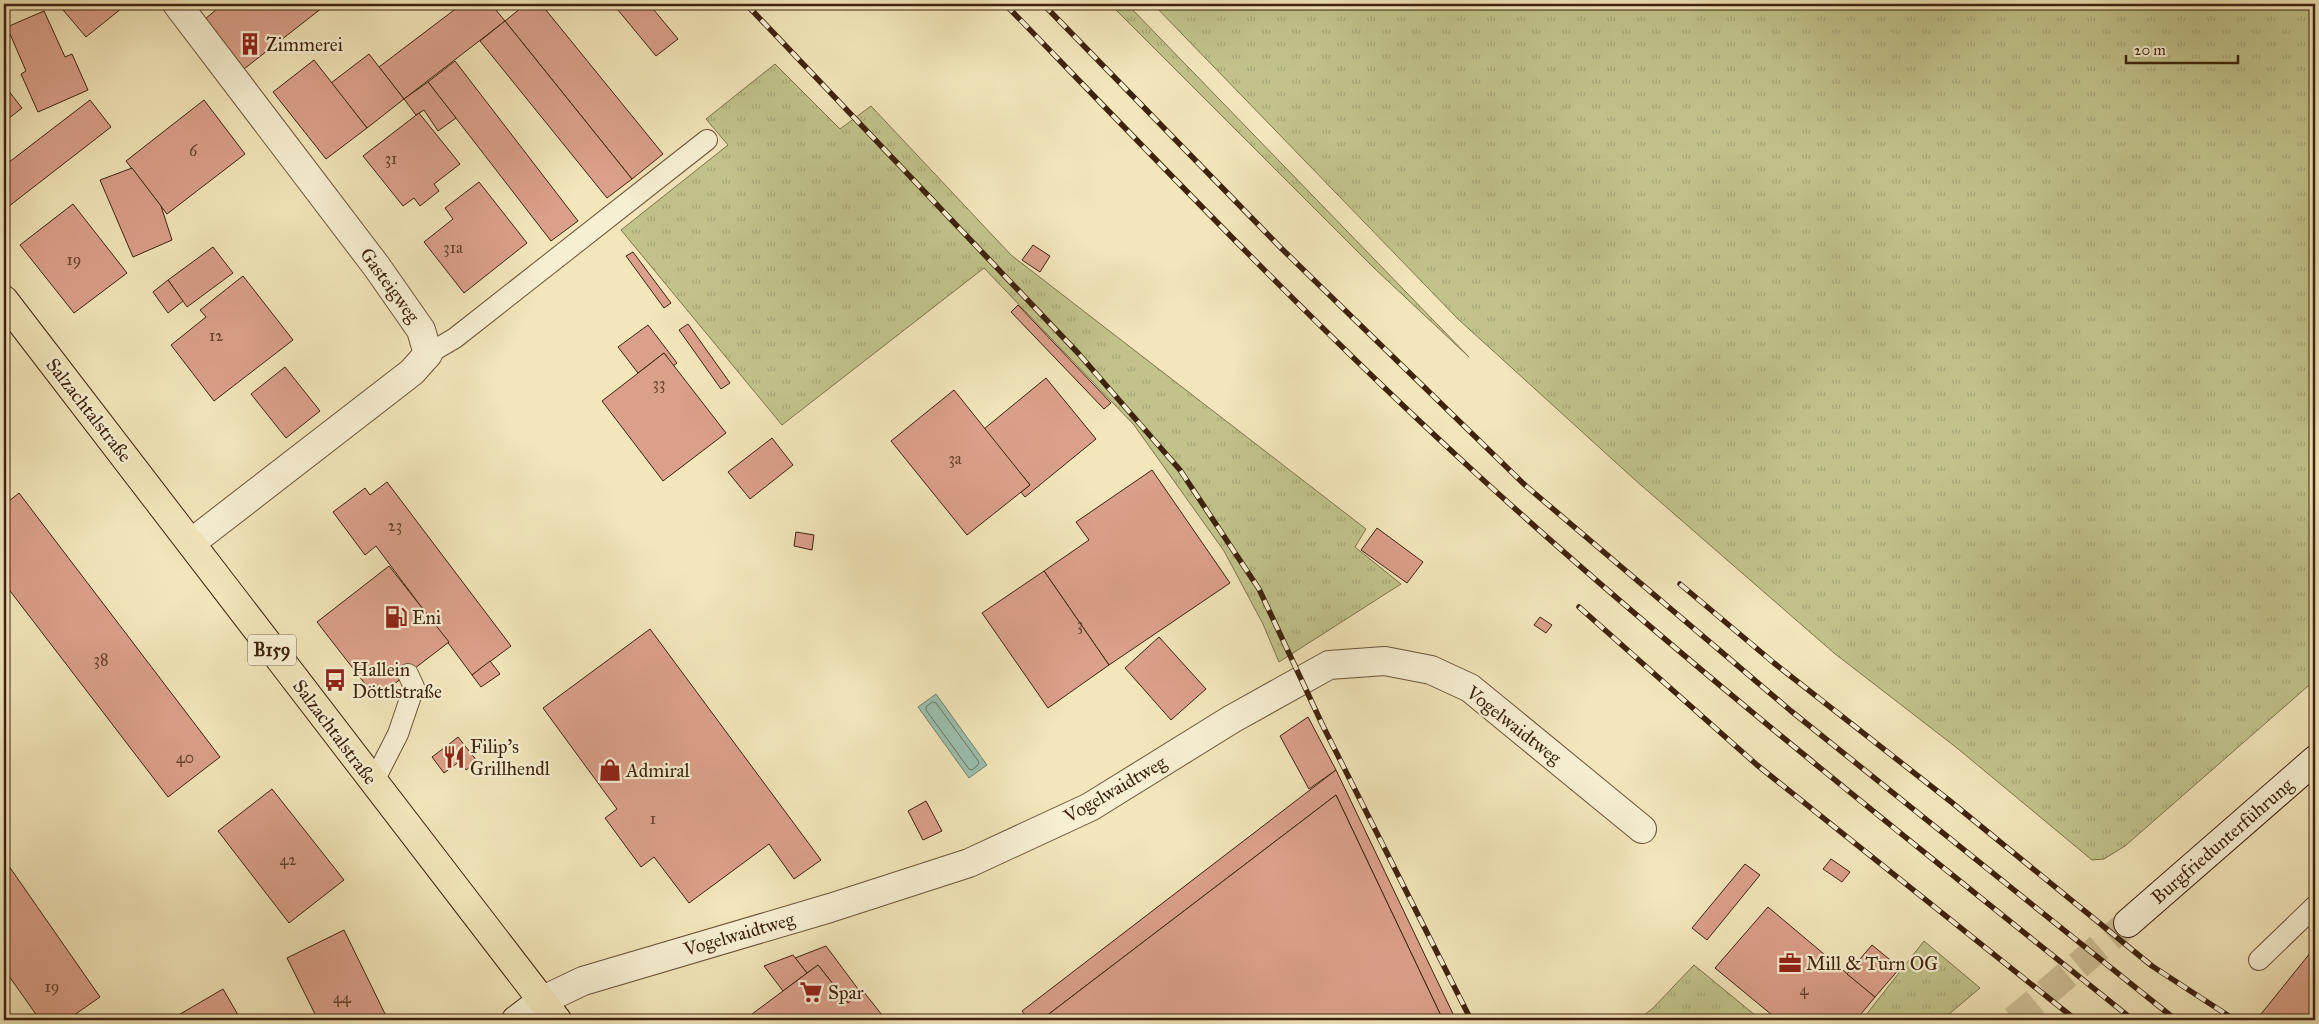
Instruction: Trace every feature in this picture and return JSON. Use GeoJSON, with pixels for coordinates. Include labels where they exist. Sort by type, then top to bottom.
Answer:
{"type":"FeatureCollection","features":[{"type":"Feature","properties":{"kind":"main road","name":"Salzachtalstraße"},"geometry":{"type":"LineString","coordinates":[[4,300],[549,1010]]}},
{"type":"Feature","properties":{"kind":"street","name":"Gasteigweg"},"geometry":{"type":"LineString","coordinates":[[177,4],[377,267],[422,330],[428,354]]}},
{"type":"Feature","properties":{"kind":"street"},"geometry":{"type":"LineString","coordinates":[[191,543],[412,372],[428,354]]}},
{"type":"Feature","properties":{"kind":"street","name":"Vogelwaidtweg"},"geometry":{"type":"LineString","coordinates":[[516,1020],[549,1010],[583,981],[830,908],[969,863],[1090,807],[1232,719],[1329,666],[1386,661],[1431,670],[1470,688],[1642,829]]}},
{"type":"Feature","properties":{"kind":"street","name":"Burgfriedunterführung"},"geometry":{"type":"LineString","coordinates":[[2128,923],[2315,760]]}},
{"type":"Feature","properties":{"kind":"lane"},"geometry":{"type":"LineString","coordinates":[[428,354],[455,338],[707,140]]}},
{"type":"Feature","properties":{"kind":"lane"},"geometry":{"type":"LineString","coordinates":[[374,783],[398,734],[414,687],[408,674]]}},
{"type":"Feature","properties":{"kind":"lane"},"geometry":{"type":"LineString","coordinates":[[2259,960],[2315,906]]}},
{"type":"Feature","properties":{"kind":"green space"},"geometry":{"type":"Polygon","coordinates":[[[1110,4],[1127,4],[1469,357],[1374,268],[1110,4]]]}},
{"type":"Feature","properties":{"kind":"green space"},"geometry":{"type":"Polygon","coordinates":[[[1153,4],[2315,4],[2315,680],[2125,846],[2104,859],[2092,860],[1957,748],[1834,653],[1634,479],[1458,319],[1153,4]]]}},
{"type":"Feature","properties":{"kind":"green space"},"geometry":{"type":"Polygon","coordinates":[[[775,64],[840,129],[871,106],[1011,255],[1366,529],[1355,547],[1401,584],[1279,662],[1263,624],[1224,551],[1134,425],[984,268],[782,425],[621,230],[728,145],[706,119],[775,64]]]}},
{"type":"Feature","properties":{"kind":"green space"},"geometry":{"type":"Polygon","coordinates":[[[1924,941],[1980,988],[1942,1020],[1862,1020],[1924,941]]]}},
{"type":"Feature","properties":{"kind":"green space"},"geometry":{"type":"Polygon","coordinates":[[[1694,965],[1761,1020],[1638,1020],[1653,1008],[1694,965]]]}},
{"type":"Feature","properties":{"kind":"water"},"geometry":{"type":"Polygon","coordinates":[[[936,694],[987,765],[969,778],[918,707],[936,694]]]}},
{"type":"Feature","properties":{"kind":"building"},"geometry":{"type":"Polygon","coordinates":[[[58,4],[127,4],[86,37],[58,4]]]}},
{"type":"Feature","properties":{"kind":"building","name":"Zimmerei"},"geometry":{"type":"Polygon","coordinates":[[[223,4],[327,4],[244,69],[205,19],[223,4]]]}},
{"type":"Feature","properties":{"kind":"building"},"geometry":{"type":"Polygon","coordinates":[[[462,4],[491,4],[505,21],[404,99],[379,67],[462,4]]]}},
{"type":"Feature","properties":{"kind":"building"},"geometry":{"type":"Polygon","coordinates":[[[526,4],[541,4],[663,154],[632,179],[505,21],[526,4]]]}},
{"type":"Feature","properties":{"kind":"building"},"geometry":{"type":"Polygon","coordinates":[[[613,4],[649,4],[678,39],[656,56],[613,4]]]}},
{"type":"Feature","properties":{"kind":"building"},"geometry":{"type":"Polygon","coordinates":[[[44,11],[65,57],[72,54],[88,90],[38,112],[21,74],[26,71],[7,27],[44,11]]]}},
{"type":"Feature","properties":{"kind":"building"},"geometry":{"type":"Polygon","coordinates":[[[505,21],[632,179],[607,198],[480,41],[505,21]]]}},
{"type":"Feature","properties":{"kind":"building"},"geometry":{"type":"Polygon","coordinates":[[[369,54],[404,99],[367,128],[331,83],[369,54]]]}},
{"type":"Feature","properties":{"kind":"building"},"geometry":{"type":"Polygon","coordinates":[[[314,60],[367,128],[326,159],[273,92],[314,60]]]}},
{"type":"Feature","properties":{"kind":"building"},"geometry":{"type":"Polygon","coordinates":[[[455,61],[578,221],[551,241],[428,82],[455,61]]]}},
{"type":"Feature","properties":{"kind":"building"},"geometry":{"type":"Polygon","coordinates":[[[428,82],[456,118],[438,131],[424,110],[416,115],[404,99],[428,82]]]}},
{"type":"Feature","properties":{"kind":"building"},"geometry":{"type":"Polygon","coordinates":[[[4,85],[22,108],[4,122],[4,85]]]}},
{"type":"Feature","properties":{"kind":"building"},"geometry":{"type":"Polygon","coordinates":[[[90,100],[111,127],[4,210],[4,166],[90,100]]]}},
{"type":"Feature","properties":{"kind":"building"},"geometry":{"type":"Polygon","coordinates":[[[204,100],[245,154],[167,214],[126,161],[204,100]]]}},
{"type":"Feature","properties":{"kind":"building"},"geometry":{"type":"Polygon","coordinates":[[[419,113],[460,164],[434,184],[439,191],[420,206],[414,198],[403,206],[363,156],[419,113]]]}},
{"type":"Feature","properties":{"kind":"building"},"geometry":{"type":"Polygon","coordinates":[[[132,168],[161,206],[172,240],[133,257],[100,180],[132,168]]]}},
{"type":"Feature","properties":{"kind":"building"},"geometry":{"type":"Polygon","coordinates":[[[479,182],[527,243],[464,293],[424,242],[453,219],[445,208],[479,182]]]}},
{"type":"Feature","properties":{"kind":"building"},"geometry":{"type":"Polygon","coordinates":[[[73,204],[127,273],[74,313],[20,245],[73,204]]]}},
{"type":"Feature","properties":{"kind":"building"},"geometry":{"type":"Polygon","coordinates":[[[1033,245],[1050,256],[1040,272],[1022,260],[1033,245]]]}},
{"type":"Feature","properties":{"kind":"building"},"geometry":{"type":"Polygon","coordinates":[[[213,247],[233,273],[187,307],[168,280],[213,247]]]}},
{"type":"Feature","properties":{"kind":"building"},"geometry":{"type":"Polygon","coordinates":[[[633,252],[671,303],[664,308],[626,256],[633,252]]]}},
{"type":"Feature","properties":{"kind":"building"},"geometry":{"type":"Polygon","coordinates":[[[243,276],[293,340],[214,401],[171,345],[206,317],[200,310],[243,276]]]}},
{"type":"Feature","properties":{"kind":"building"},"geometry":{"type":"Polygon","coordinates":[[[168,280],[183,301],[168,313],[153,292],[168,280]]]}},
{"type":"Feature","properties":{"kind":"building"},"geometry":{"type":"Polygon","coordinates":[[[1018,305],[1111,403],[1104,409],[1011,312],[1018,305]]]}},
{"type":"Feature","properties":{"kind":"building"},"geometry":{"type":"Polygon","coordinates":[[[688,324],[730,383],[721,389],[679,330],[688,324]]]}},
{"type":"Feature","properties":{"kind":"building"},"geometry":{"type":"Polygon","coordinates":[[[648,325],[677,363],[673,366],[664,353],[638,373],[618,347],[648,325]]]}},
{"type":"Feature","properties":{"kind":"building"},"geometry":{"type":"Polygon","coordinates":[[[664,353],[726,433],[663,481],[602,401],[664,353]]]}},
{"type":"Feature","properties":{"kind":"building"},"geometry":{"type":"Polygon","coordinates":[[[285,367],[320,411],[286,438],[251,394],[285,367]]]}},
{"type":"Feature","properties":{"kind":"building"},"geometry":{"type":"Polygon","coordinates":[[[1046,378],[1096,439],[1025,497],[1021,492],[1030,485],[984,429],[1046,378]]]}},
{"type":"Feature","properties":{"kind":"building"},"geometry":{"type":"Polygon","coordinates":[[[954,390],[1030,485],[967,535],[891,441],[954,390]]]}},
{"type":"Feature","properties":{"kind":"building"},"geometry":{"type":"Polygon","coordinates":[[[772,438],[793,465],[750,499],[728,472],[772,438]]]}},
{"type":"Feature","properties":{"kind":"building"},"geometry":{"type":"Polygon","coordinates":[[[1152,470],[1230,583],[1109,665],[1044,571],[1089,540],[1076,522],[1152,470]]]}},
{"type":"Feature","properties":{"kind":"building"},"geometry":{"type":"Polygon","coordinates":[[[387,482],[511,646],[472,675],[376,546],[365,555],[333,512],[365,488],[370,495],[387,482]]]}},
{"type":"Feature","properties":{"kind":"building"},"geometry":{"type":"Polygon","coordinates":[[[19,493],[220,757],[168,797],[4,583],[4,505],[19,493]]]}},
{"type":"Feature","properties":{"kind":"building"},"geometry":{"type":"Polygon","coordinates":[[[1377,528],[1423,562],[1407,583],[1361,550],[1377,528]]]}},
{"type":"Feature","properties":{"kind":"building"},"geometry":{"type":"Polygon","coordinates":[[[796,532],[814,535],[812,550],[794,546],[796,532]]]}},
{"type":"Feature","properties":{"kind":"building"},"geometry":{"type":"Polygon","coordinates":[[[389,566],[449,642],[376,698],[317,622],[389,566]]]}},
{"type":"Feature","properties":{"kind":"building"},"geometry":{"type":"Polygon","coordinates":[[[1044,571],[1109,665],[1048,708],[982,613],[1044,571]]]}},
{"type":"Feature","properties":{"kind":"building"},"geometry":{"type":"Polygon","coordinates":[[[1540,617],[1552,625],[1546,633],[1534,625],[1540,617]]]}},
{"type":"Feature","properties":{"kind":"building"},"geometry":{"type":"Polygon","coordinates":[[[650,629],[821,860],[794,879],[769,844],[689,903],[654,857],[641,867],[605,818],[617,809],[543,708],[650,629]]]}},
{"type":"Feature","properties":{"kind":"building"},"geometry":{"type":"Polygon","coordinates":[[[1159,637],[1206,689],[1171,720],[1125,668],[1159,637]]]}},
{"type":"Feature","properties":{"kind":"building"},"geometry":{"type":"Polygon","coordinates":[[[490,661],[500,674],[481,687],[472,675],[490,661]]]}},
{"type":"Feature","properties":{"kind":"building"},"geometry":{"type":"Polygon","coordinates":[[[1308,717],[1336,770],[1309,789],[1280,736],[1308,717]]]}},
{"type":"Feature","properties":{"kind":"building"},"geometry":{"type":"Polygon","coordinates":[[[458,737],[477,761],[466,770],[448,745],[458,737]]]}},
{"type":"Feature","properties":{"kind":"building"},"geometry":{"type":"Polygon","coordinates":[[[448,745],[460,761],[444,773],[432,757],[448,745]]]}},
{"type":"Feature","properties":{"kind":"building"},"geometry":{"type":"Polygon","coordinates":[[[1336,770],[1456,1020],[1443,1020],[1336,795],[1041,1020],[1029,1020],[1022,1011],[1336,770]]]}},
{"type":"Feature","properties":{"kind":"building"},"geometry":{"type":"Polygon","coordinates":[[[272,789],[344,880],[289,923],[218,831],[272,789]]]}},
{"type":"Feature","properties":{"kind":"building"},"geometry":{"type":"Polygon","coordinates":[[[1336,795],[1443,1020],[1041,1020],[1336,795]]]}},
{"type":"Feature","properties":{"kind":"building"},"geometry":{"type":"Polygon","coordinates":[[[926,801],[942,831],[923,840],[908,811],[926,801]]]}},
{"type":"Feature","properties":{"kind":"building"},"geometry":{"type":"Polygon","coordinates":[[[4,859],[100,997],[67,1020],[40,1020],[4,969],[4,859]]]}},
{"type":"Feature","properties":{"kind":"building"},"geometry":{"type":"Polygon","coordinates":[[[1831,859],[1850,872],[1842,882],[1823,869],[1831,859]]]}},
{"type":"Feature","properties":{"kind":"building"},"geometry":{"type":"Polygon","coordinates":[[[1745,864],[1760,875],[1707,940],[1692,928],[1745,864]]]}},
{"type":"Feature","properties":{"kind":"building"},"geometry":{"type":"Polygon","coordinates":[[[1768,907],[1875,997],[1856,1020],[1778,1020],[1715,968],[1768,907]]]}},
{"type":"Feature","properties":{"kind":"building"},"geometry":{"type":"Polygon","coordinates":[[[344,930],[388,1020],[318,1020],[287,958],[344,930]]]}},
{"type":"Feature","properties":{"kind":"building"},"geometry":{"type":"Polygon","coordinates":[[[1872,945],[1900,968],[1875,997],[1847,974],[1872,945]]]}},
{"type":"Feature","properties":{"kind":"building"},"geometry":{"type":"Polygon","coordinates":[[[826,946],[861,993],[848,1003],[818,965],[807,973],[795,958],[826,946]]]}},
{"type":"Feature","properties":{"kind":"building"},"geometry":{"type":"Polygon","coordinates":[[[2315,947],[2315,1020],[2257,1019],[2315,947]]]}},
{"type":"Feature","properties":{"kind":"building"},"geometry":{"type":"Polygon","coordinates":[[[793,955],[807,973],[783,991],[764,966],[793,955]]]}},
{"type":"Feature","properties":{"kind":"building","name":"Spar"},"geometry":{"type":"Polygon","coordinates":[[[818,965],[848,1003],[863,991],[886,1020],[750,1020],[748,1017],[818,965]]]}},
{"type":"Feature","properties":{"kind":"building"},"geometry":{"type":"Polygon","coordinates":[[[223,989],[241,1020],[170,1020],[223,989]]]}},
{"type":"Feature","properties":{"kind":"tunnel"},"geometry":{"type":"LineString","coordinates":[[2014,1020],[2128,923]]}},
{"type":"Feature","properties":{"kind":"railway"},"geometry":{"type":"LineString","coordinates":[[746,4],[1078,353],[1180,470],[1259,589],[1323,726],[1471,1020]]}},
{"type":"Feature","properties":{"kind":"railway"},"geometry":{"type":"LineString","coordinates":[[1005,4],[1180,185],[1299,304],[1419,421],[1481,478],[1560,549],[1721,686],[1885,821],[2133,1020]]}},
{"type":"Feature","properties":{"kind":"railway"},"geometry":{"type":"LineString","coordinates":[[1043,4],[1282,249],[1526,486],[1791,711],[2176,1020]]}},
{"type":"Feature","properties":{"kind":"railway"},"geometry":{"type":"LineString","coordinates":[[1680,584],[1774,663],[1950,801],[2152,966],[2235,1020]]}},
{"type":"Feature","properties":{"kind":"railway"},"geometry":{"type":"LineString","coordinates":[[1579,607],[1757,765],[2076,1020]]}},
{"type":"Feature","properties":{"kind":"place","name":"Zimmerei"},"geometry":{"type":"Point","coordinates":[250,44]}},
{"type":"Feature","properties":{"kind":"place","name":"Eni"},"geometry":{"type":"Point","coordinates":[396,617]}},
{"type":"Feature","properties":{"kind":"place","name":"Hallein Döttlstraße"},"geometry":{"type":"Point","coordinates":[335,680]}},
{"type":"Feature","properties":{"kind":"place","name":"Filip's Grillhendl"},"geometry":{"type":"Point","coordinates":[454,757]}},
{"type":"Feature","properties":{"kind":"place","name":"Admiral"},"geometry":{"type":"Point","coordinates":[610,770]}},
{"type":"Feature","properties":{"kind":"place","name":"Mill & Turn OG"},"geometry":{"type":"Point","coordinates":[1790,963]}},
{"type":"Feature","properties":{"kind":"place","name":"Spar"},"geometry":{"type":"Point","coordinates":[811,992]}}]}
